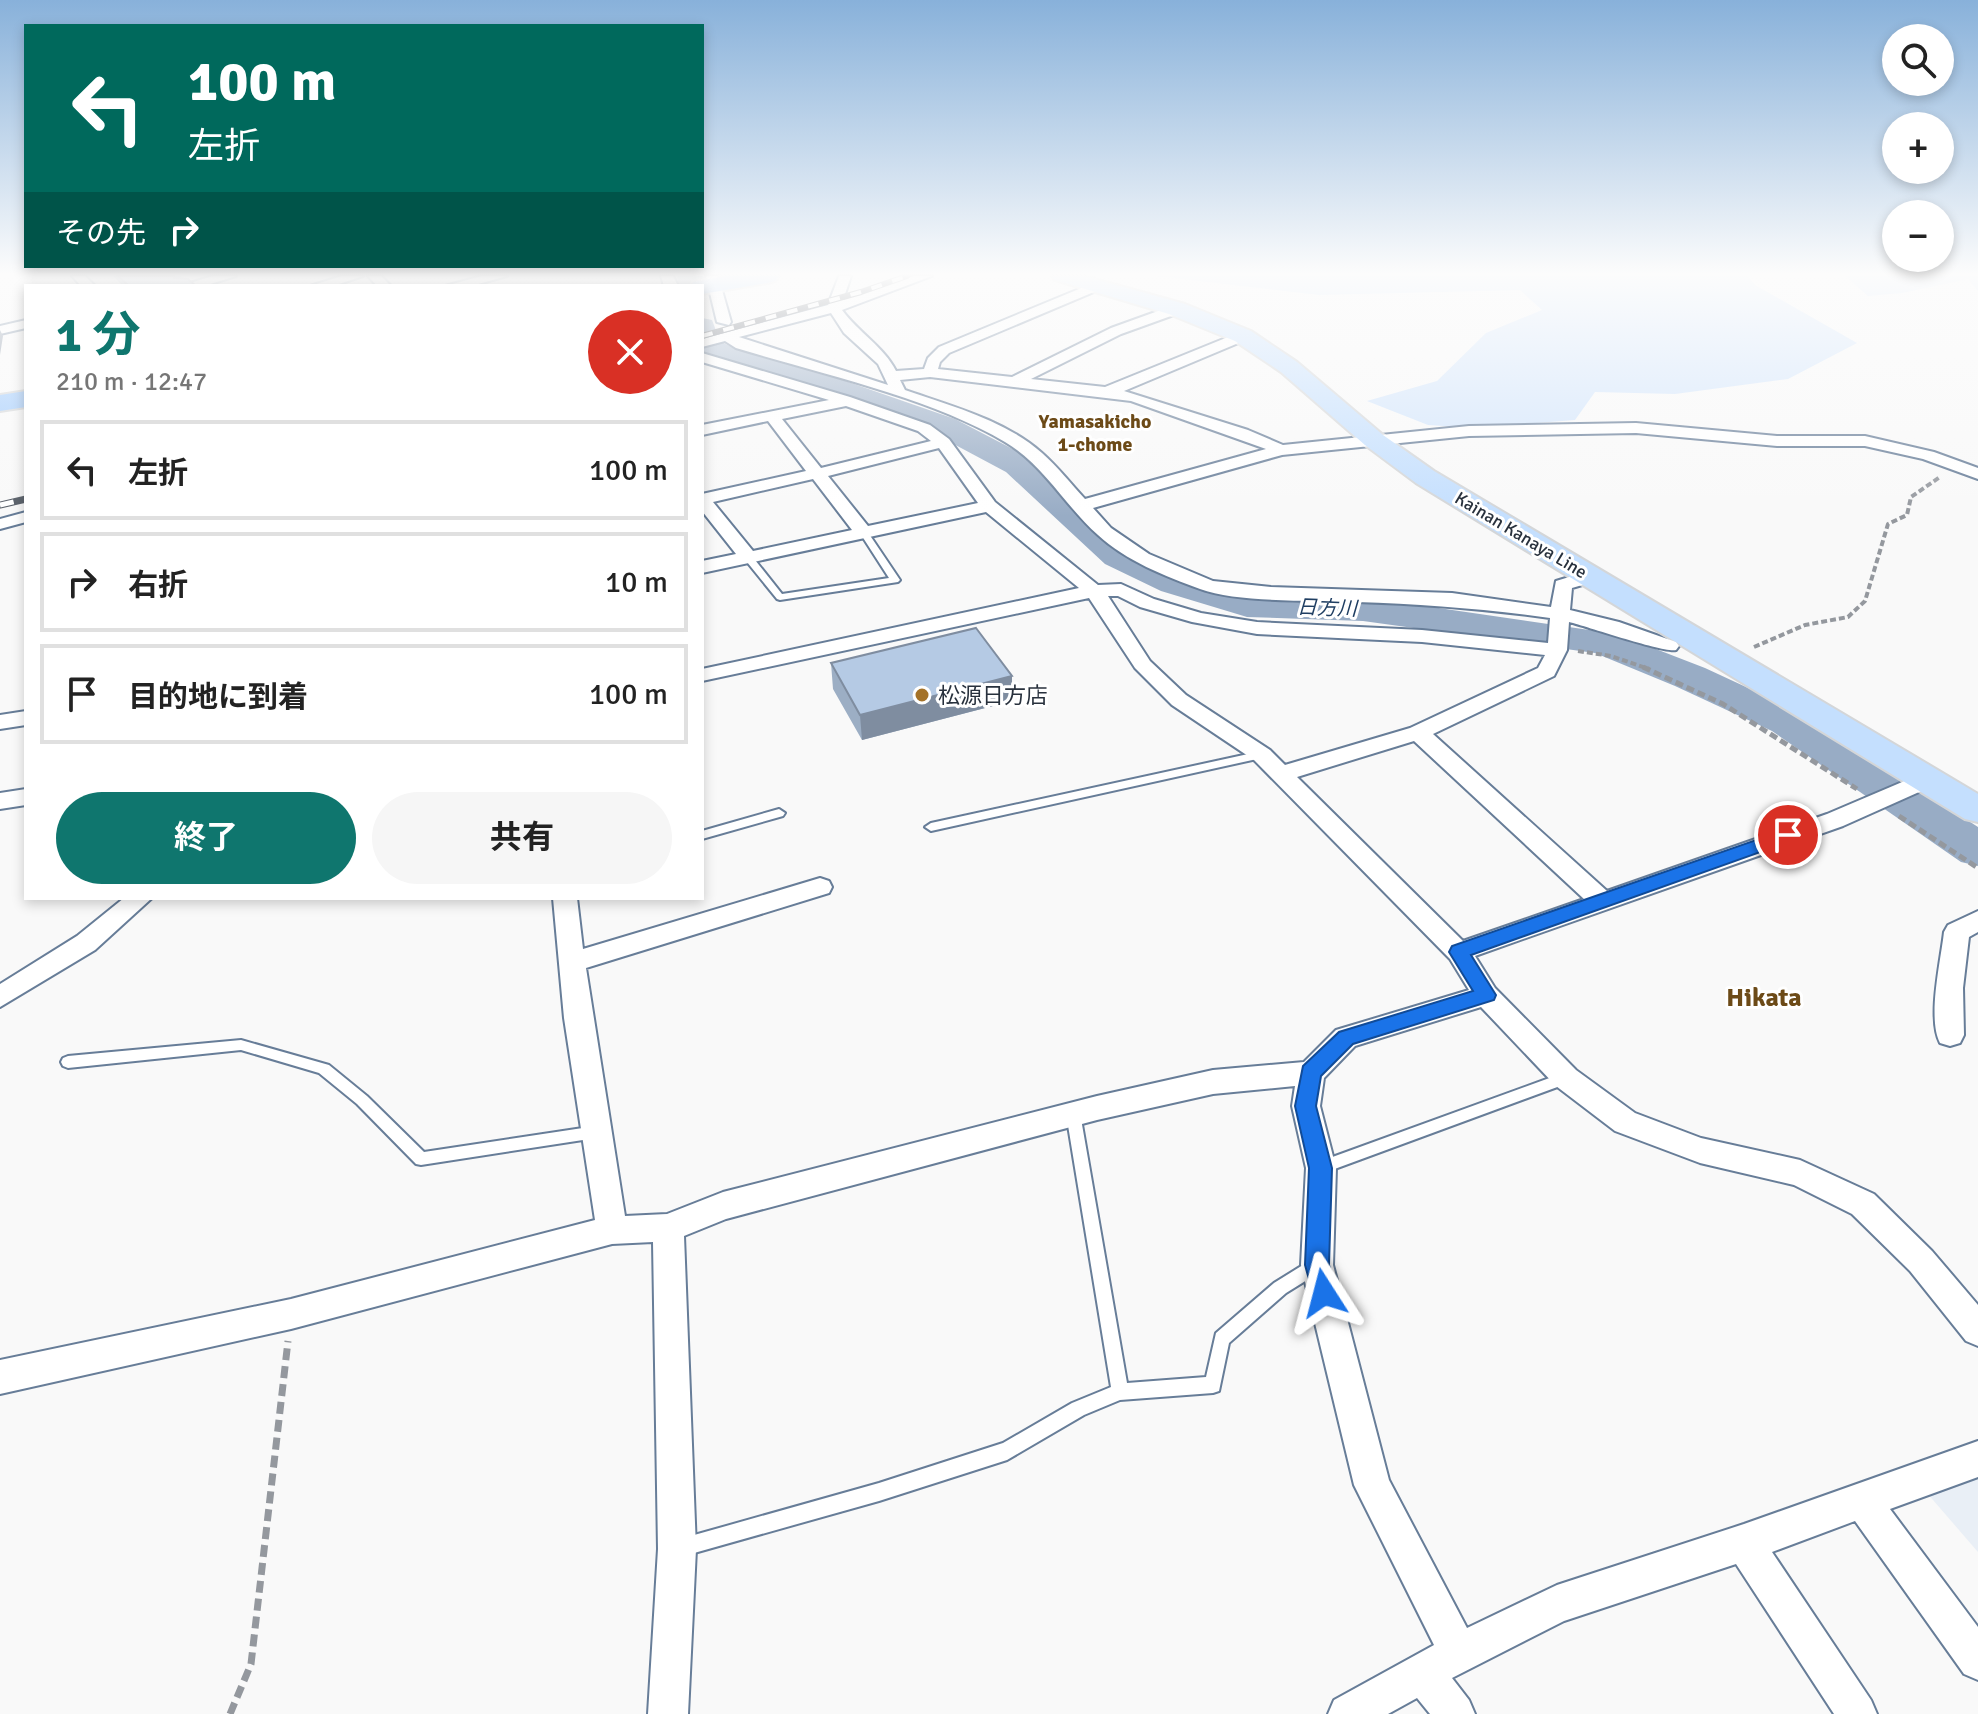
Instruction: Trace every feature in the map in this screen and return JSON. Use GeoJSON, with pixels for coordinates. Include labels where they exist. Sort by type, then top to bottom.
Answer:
{"type":"FeatureCollection","features":[{"type":"Feature","properties":{"kind":"highway"},"geometry":{"type":"LineString","coordinates":[[0,403],[24,399]]}},
{"type":"Feature","properties":{"kind":"main road","name":"Kainan Kanaya Line"},"geometry":{"type":"LineString","coordinates":[[1273,356],[1374,440],[1425,477],[1731,659],[1917,784],[1978,810]]}},
{"type":"Feature","properties":{"kind":"street"},"geometry":{"type":"LineString","coordinates":[[770,356],[898,405],[943,442],[989,506],[1094,591],[1113,615],[1142,664],[1179,700],[1262,755],[1459,952],[1486,995],[1566,1078],[1625,1122],[1700,1150],[1800,1173],[1863,1204],[1921,1261],[1978,1330]]}},
{"type":"Feature","properties":{"kind":"street"},"geometry":{"type":"LineString","coordinates":[[877,356],[890,376],[898,405]]}},
{"type":"Feature","properties":{"kind":"street"},"geometry":{"type":"LineString","coordinates":[[930,373],[938,356]]}},
{"type":"Feature","properties":{"kind":"street"},"geometry":{"type":"LineString","coordinates":[[1012,383],[1066,356]]}},
{"type":"Feature","properties":{"kind":"street"},"geometry":{"type":"LineString","coordinates":[[1107,392],[1194,356]]}},
{"type":"Feature","properties":{"kind":"street"},"geometry":{"type":"LineString","coordinates":[[704,358],[847,401],[898,405],[966,417],[1010,438],[1036,456],[1105,532],[1143,558],[1209,586],[1285,594],[1452,599],[1612,626],[1669,646]]}},
{"type":"Feature","properties":{"kind":"street"},"geometry":{"type":"LineString","coordinates":[[890,376],[930,373],[1107,392],[1213,423],[1281,450]]}},
{"type":"Feature","properties":{"kind":"street"},"geometry":{"type":"LineString","coordinates":[[704,430],[847,401]]}},
{"type":"Feature","properties":{"kind":"street"},"geometry":{"type":"LineString","coordinates":[[772,416],[864,533]]}},
{"type":"Feature","properties":{"kind":"street"},"geometry":{"type":"LineString","coordinates":[[1080,506],[1281,450],[1469,431],[1636,428],[1777,441],[1865,441],[1889,444],[1978,474]]}},
{"type":"Feature","properties":{"kind":"street"},"geometry":{"type":"LineString","coordinates":[[704,499],[900,455],[943,442]]}},
{"type":"Feature","properties":{"kind":"street"},"geometry":{"type":"LineString","coordinates":[[704,502],[748,557]]}},
{"type":"Feature","properties":{"kind":"street"},"geometry":{"type":"LineString","coordinates":[[704,567],[989,506]]}},
{"type":"Feature","properties":{"kind":"street"},"geometry":{"type":"LineString","coordinates":[[0,524],[24,518]]}},
{"type":"Feature","properties":{"kind":"street"},"geometry":{"type":"LineString","coordinates":[[1281,774],[1418,733],[1547,672],[1557,648],[1563,585],[1589,577]]}},
{"type":"Feature","properties":{"kind":"street"},"geometry":{"type":"LineString","coordinates":[[704,675],[1094,591],[1121,590],[1147,603],[1186,614],[1257,628],[1422,636],[1557,648]]}},
{"type":"Feature","properties":{"kind":"street"},"geometry":{"type":"LineString","coordinates":[[0,722],[24,718]]}},
{"type":"Feature","properties":{"kind":"street"},"geometry":{"type":"LineString","coordinates":[[1418,733],[1602,901]]}},
{"type":"Feature","properties":{"kind":"street"},"geometry":{"type":"LineString","coordinates":[[1459,952],[1879,801],[1917,784]]}},
{"type":"Feature","properties":{"kind":"street"},"geometry":{"type":"LineString","coordinates":[[0,801],[24,797]]}},
{"type":"Feature","properties":{"kind":"street"},"geometry":{"type":"LineString","coordinates":[[571,963],[820,887]]}},
{"type":"Feature","properties":{"kind":"street"},"geometry":{"type":"LineString","coordinates":[[0,997],[86,943],[138,900]]}},
{"type":"Feature","properties":{"kind":"street"},"geometry":{"type":"LineString","coordinates":[[565,900],[571,963],[612,1230]]}},
{"type":"Feature","properties":{"kind":"street"},"geometry":{"type":"LineString","coordinates":[[1950,1035],[1950,988],[1957,932],[1978,920]]}},
{"type":"Feature","properties":{"kind":"street"},"geometry":{"type":"LineString","coordinates":[[1459,1653],[1372,1485],[1317,1265],[1321,1168],[1306,1106],[1311,1073],[1346,1038],[1486,995]]}},
{"type":"Feature","properties":{"kind":"street"},"geometry":{"type":"LineString","coordinates":[[0,1377],[291,1314],[612,1230],[668,1228],[723,1206],[1073,1113],[1213,1082],[1311,1073]]}},
{"type":"Feature","properties":{"kind":"street"},"geometry":{"type":"LineString","coordinates":[[668,1228],[677,1549],[668,1714]]}},
{"type":"Feature","properties":{"kind":"street"},"geometry":{"type":"LineString","coordinates":[[1348,1714],[1557,1604],[1744,1543],[1978,1459]]}},
{"type":"Feature","properties":{"kind":"street"},"geometry":{"type":"LineString","coordinates":[[1863,1502],[1978,1660]]}},
{"type":"Feature","properties":{"kind":"street"},"geometry":{"type":"LineString","coordinates":[[1744,1543],[1857,1714]]}},
{"type":"Feature","properties":{"kind":"street"},"geometry":{"type":"LineString","coordinates":[[1423,1673],[1455,1714]]}},
{"type":"Feature","properties":{"kind":"lane"},"geometry":{"type":"LineString","coordinates":[[748,557],[780,597],[895,580],[864,533]]}},
{"type":"Feature","properties":{"kind":"lane"},"geometry":{"type":"LineString","coordinates":[[931,827],[1262,755]]}},
{"type":"Feature","properties":{"kind":"lane"},"geometry":{"type":"LineString","coordinates":[[704,834],[779,813]]}},
{"type":"Feature","properties":{"kind":"lane"},"geometry":{"type":"LineString","coordinates":[[68,1062],[241,1045],[324,1069],[362,1100],[421,1159],[596,1132]]}},
{"type":"Feature","properties":{"kind":"lane"},"geometry":{"type":"LineString","coordinates":[[1321,1168],[1566,1078]]}},
{"type":"Feature","properties":{"kind":"lane"},"geometry":{"type":"LineString","coordinates":[[1073,1113],[1120,1392]]}},
{"type":"Feature","properties":{"kind":"lane"},"geometry":{"type":"LineString","coordinates":[[677,1549],[879,1492],[1007,1451],[1078,1409],[1120,1392],[1213,1385],[1222,1339],[1280,1288],[1317,1265]]}},
{"type":"Feature","properties":{"kind":"path"},"geometry":{"type":"LineString","coordinates":[[1731,659],[1805,625],[1848,617],[1865,601],[1888,524],[1907,515],[1911,497],[1956,466]]}},
{"type":"Feature","properties":{"kind":"path"},"geometry":{"type":"LineString","coordinates":[[1557,648],[1623,658],[1649,669],[1779,737],[1978,868]]}},
{"type":"Feature","properties":{"kind":"path"},"geometry":{"type":"LineString","coordinates":[[230,1714],[251,1664],[291,1314]]}},
{"type":"Feature","properties":{"kind":"shaded area"},"geometry":{"type":"Polygon","coordinates":[[[1463,356],[1832,356],[1788,379],[1675,394],[1595,392],[1575,420],[1476,428],[1428,425],[1367,401],[1437,381],[1463,356]]]}},
{"type":"Feature","properties":{"kind":"shaded area"},"geometry":{"type":"Polygon","coordinates":[[[1978,1477],[1978,1552],[1927,1493],[1978,1477]]]}},
{"type":"Feature","properties":{"kind":"building"},"geometry":{"type":"Polygon","coordinates":[[[976,628],[1012,676],[860,715],[831,663],[976,628]]]}},
{"type":"Feature","properties":{"kind":"waterway","name":"日方川"},"geometry":{"type":"LineString","coordinates":[[729,356],[795,373],[944,426],[1018,465],[1118,556],[1174,583],[1247,605],[1363,609],[1603,642],[1690,677],[1787,722],[1978,850]]}},
{"type":"Feature","properties":{"kind":"railway"},"geometry":{"type":"LineString","coordinates":[[0,505],[24,499]]}},
{"type":"Feature","properties":{"kind":"place","name":"松源日方店"},"geometry":{"type":"Point","coordinates":[922,695]}},
{"type":"Feature","properties":{"kind":"district","name":"Yamasakicho 1-chome"},"geometry":{"type":"Point","coordinates":[1095,432]}},
{"type":"Feature","properties":{"kind":"district","name":"Hikata"},"geometry":{"type":"Point","coordinates":[1764,998]}},
{"type":"Feature","properties":{"kind":"route"},"geometry":{"type":"LineString","coordinates":[[1324,1293],[1317,1265],[1321,1168],[1306,1106],[1311,1073],[1346,1038],[1486,995],[1459,952],[1788,835]]}}]}
